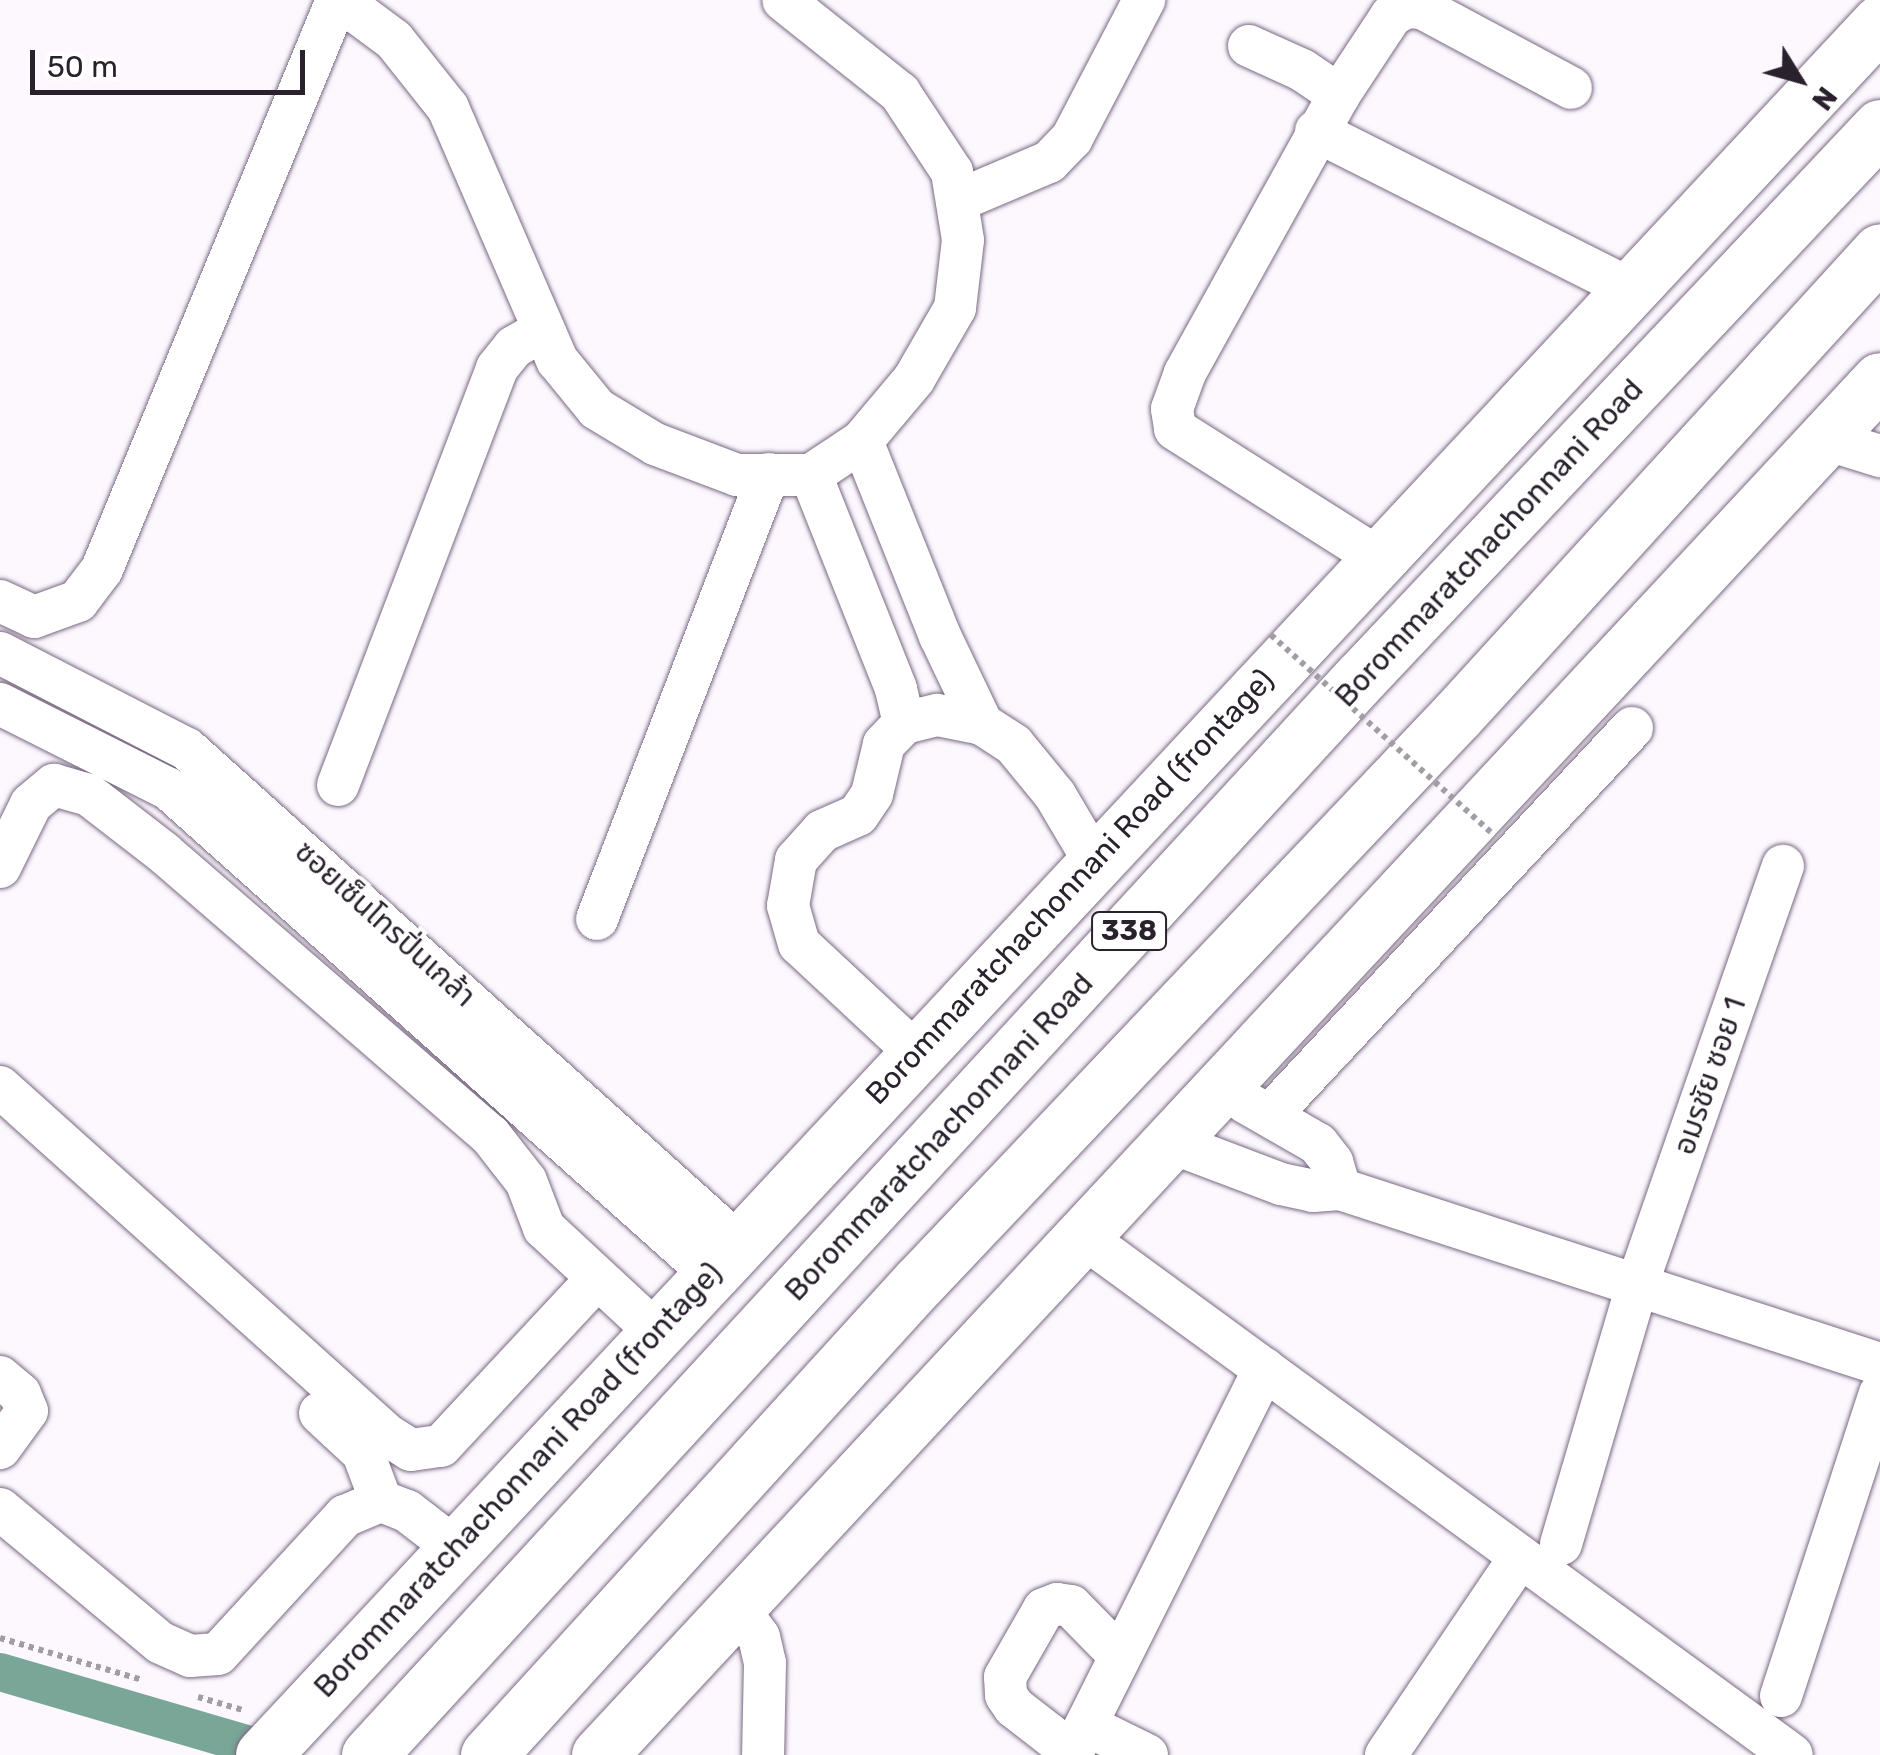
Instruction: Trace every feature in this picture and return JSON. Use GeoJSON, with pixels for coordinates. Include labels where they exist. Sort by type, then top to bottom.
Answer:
{"type":"FeatureCollection","features":[{"type":"Feature","properties":{"kind":"main road","name":"Borommaratchachonnani Road (frontage)"},"geometry":{"type":"LineString","coordinates":[[278,1739],[1094,860],[1880,22]]}},
{"type":"Feature","properties":{"kind":"main road","name":"Borommaratchachonnani Road"},"geometry":{"type":"LineString","coordinates":[[376,1747],[1362,676],[1880,128]]}},
{"type":"Feature","properties":{"kind":"main road","name":"338"},"geometry":{"type":"LineString","coordinates":[[488,1755],[918,1283],[1458,714],[1880,251]]}},
{"type":"Feature","properties":{"kind":"main road"},"geometry":{"type":"LineString","coordinates":[[599,1755],[1880,380]]}},
{"type":"Feature","properties":{"kind":"street"},"geometry":{"type":"LineString","coordinates":[[0,600],[34,617],[78,601],[102,568],[338,0],[394,40],[448,108],[557,360],[596,409],[671,450],[736,475],[811,475],[862,441],[914,379],[954,308],[963,240],[952,172],[900,93],[802,7]]}},
{"type":"Feature","properties":{"kind":"street"},"geometry":{"type":"LineString","coordinates":[[957,200],[1049,162],[1072,138],[1144,0]]}},
{"type":"Feature","properties":{"kind":"street"},"geometry":{"type":"LineString","coordinates":[[1377,557],[1174,429],[1172,410],[1185,373],[1327,113],[1390,16],[1406,7],[1422,8],[1571,88]]}},
{"type":"Feature","properties":{"kind":"street"},"geometry":{"type":"LineString","coordinates":[[1249,46],[1302,70],[1327,113],[1630,288]]}},
{"type":"Feature","properties":{"kind":"street"},"geometry":{"type":"LineString","coordinates":[[338,786],[497,368],[514,347],[544,330]]}},
{"type":"Feature","properties":{"kind":"street"},"geometry":{"type":"LineString","coordinates":[[1825,439],[1880,456]]}},
{"type":"Feature","properties":{"kind":"street"},"geometry":{"type":"LineString","coordinates":[[862,441],[940,636],[982,724]]}},
{"type":"Feature","properties":{"kind":"street"},"geometry":{"type":"LineString","coordinates":[[597,918],[769,474]]}},
{"type":"Feature","properties":{"kind":"street"},"geometry":{"type":"LineString","coordinates":[[811,475],[896,688],[904,723]]}},
{"type":"Feature","properties":{"kind":"street","name":"ซอยเซ็นโทรปิ่นเกล้า"},"geometry":{"type":"LineString","coordinates":[[0,654],[187,748],[723,1258]]}},
{"type":"Feature","properties":{"kind":"street","name":"ซอยเซ็นโทรปิ่นเกล้า"},"geometry":{"type":"LineString","coordinates":[[0,704],[169,789],[723,1258]]}},
{"type":"Feature","properties":{"kind":"street"},"geometry":{"type":"LineString","coordinates":[[915,1052],[799,944],[788,906],[796,860],[822,832],[858,815],[872,794],[884,744],[904,723],[937,715],[982,724],[1014,745],[1055,795],[1094,860]]}},
{"type":"Feature","properties":{"kind":"street"},"geometry":{"type":"LineString","coordinates":[[1270,1115],[1632,728]]}},
{"type":"Feature","properties":{"kind":"street"},"geometry":{"type":"LineString","coordinates":[[0,867],[31,804],[54,785],[89,795],[164,854],[490,1135],[526,1181],[544,1228],[656,1332]]}},
{"type":"Feature","properties":{"kind":"street","name":"อมรชัย ซอย 1"},"geometry":{"type":"LineString","coordinates":[[1562,1544],[1637,1285],[1783,866]]}},
{"type":"Feature","properties":{"kind":"street"},"geometry":{"type":"LineString","coordinates":[[0,1087],[387,1435],[411,1450],[441,1446],[596,1279]]}},
{"type":"Feature","properties":{"kind":"street"},"geometry":{"type":"LineString","coordinates":[[1220,1088],[1318,1144],[1332,1162],[1340,1188]]}},
{"type":"Feature","properties":{"kind":"street"},"geometry":{"type":"LineString","coordinates":[[0,1118],[363,1452],[381,1501]]}},
{"type":"Feature","properties":{"kind":"street"},"geometry":{"type":"LineString","coordinates":[[1170,1142],[1281,1184],[1313,1191],[1340,1188],[1880,1364]]}},
{"type":"Feature","properties":{"kind":"street"},"geometry":{"type":"LineString","coordinates":[[1082,1236],[1792,1755]]}},
{"type":"Feature","properties":{"kind":"street"},"geometry":{"type":"LineString","coordinates":[[1076,1744],[1264,1369]]}},
{"type":"Feature","properties":{"kind":"street"},"geometry":{"type":"LineString","coordinates":[[0,1377],[20,1394],[26,1411],[0,1448]]}},
{"type":"Feature","properties":{"kind":"street"},"geometry":{"type":"LineString","coordinates":[[1781,1696],[1880,1394]]}},
{"type":"Feature","properties":{"kind":"street"},"geometry":{"type":"LineString","coordinates":[[0,1509],[161,1643],[190,1656],[218,1654],[345,1516],[381,1501],[407,1510],[455,1548]]}},
{"type":"Feature","properties":{"kind":"street"},"geometry":{"type":"LineString","coordinates":[[1386,1755],[1520,1557]]}},
{"type":"Feature","properties":{"kind":"street"},"geometry":{"type":"LineString","coordinates":[[1119,1655],[1072,1606],[1057,1604],[1044,1609],[1005,1678],[1006,1694],[1014,1707],[1076,1744],[1147,1755]]}},
{"type":"Feature","properties":{"kind":"street"},"geometry":{"type":"LineString","coordinates":[[737,1607],[759,1637],[766,1663],[763,1755]]}},
{"type":"Feature","properties":{"kind":"path"},"geometry":{"type":"LineString","coordinates":[[1271,635],[1494,835]]}},
{"type":"Feature","properties":{"kind":"waterway"},"geometry":{"type":"LineString","coordinates":[[0,1672],[284,1755]]}}]}
